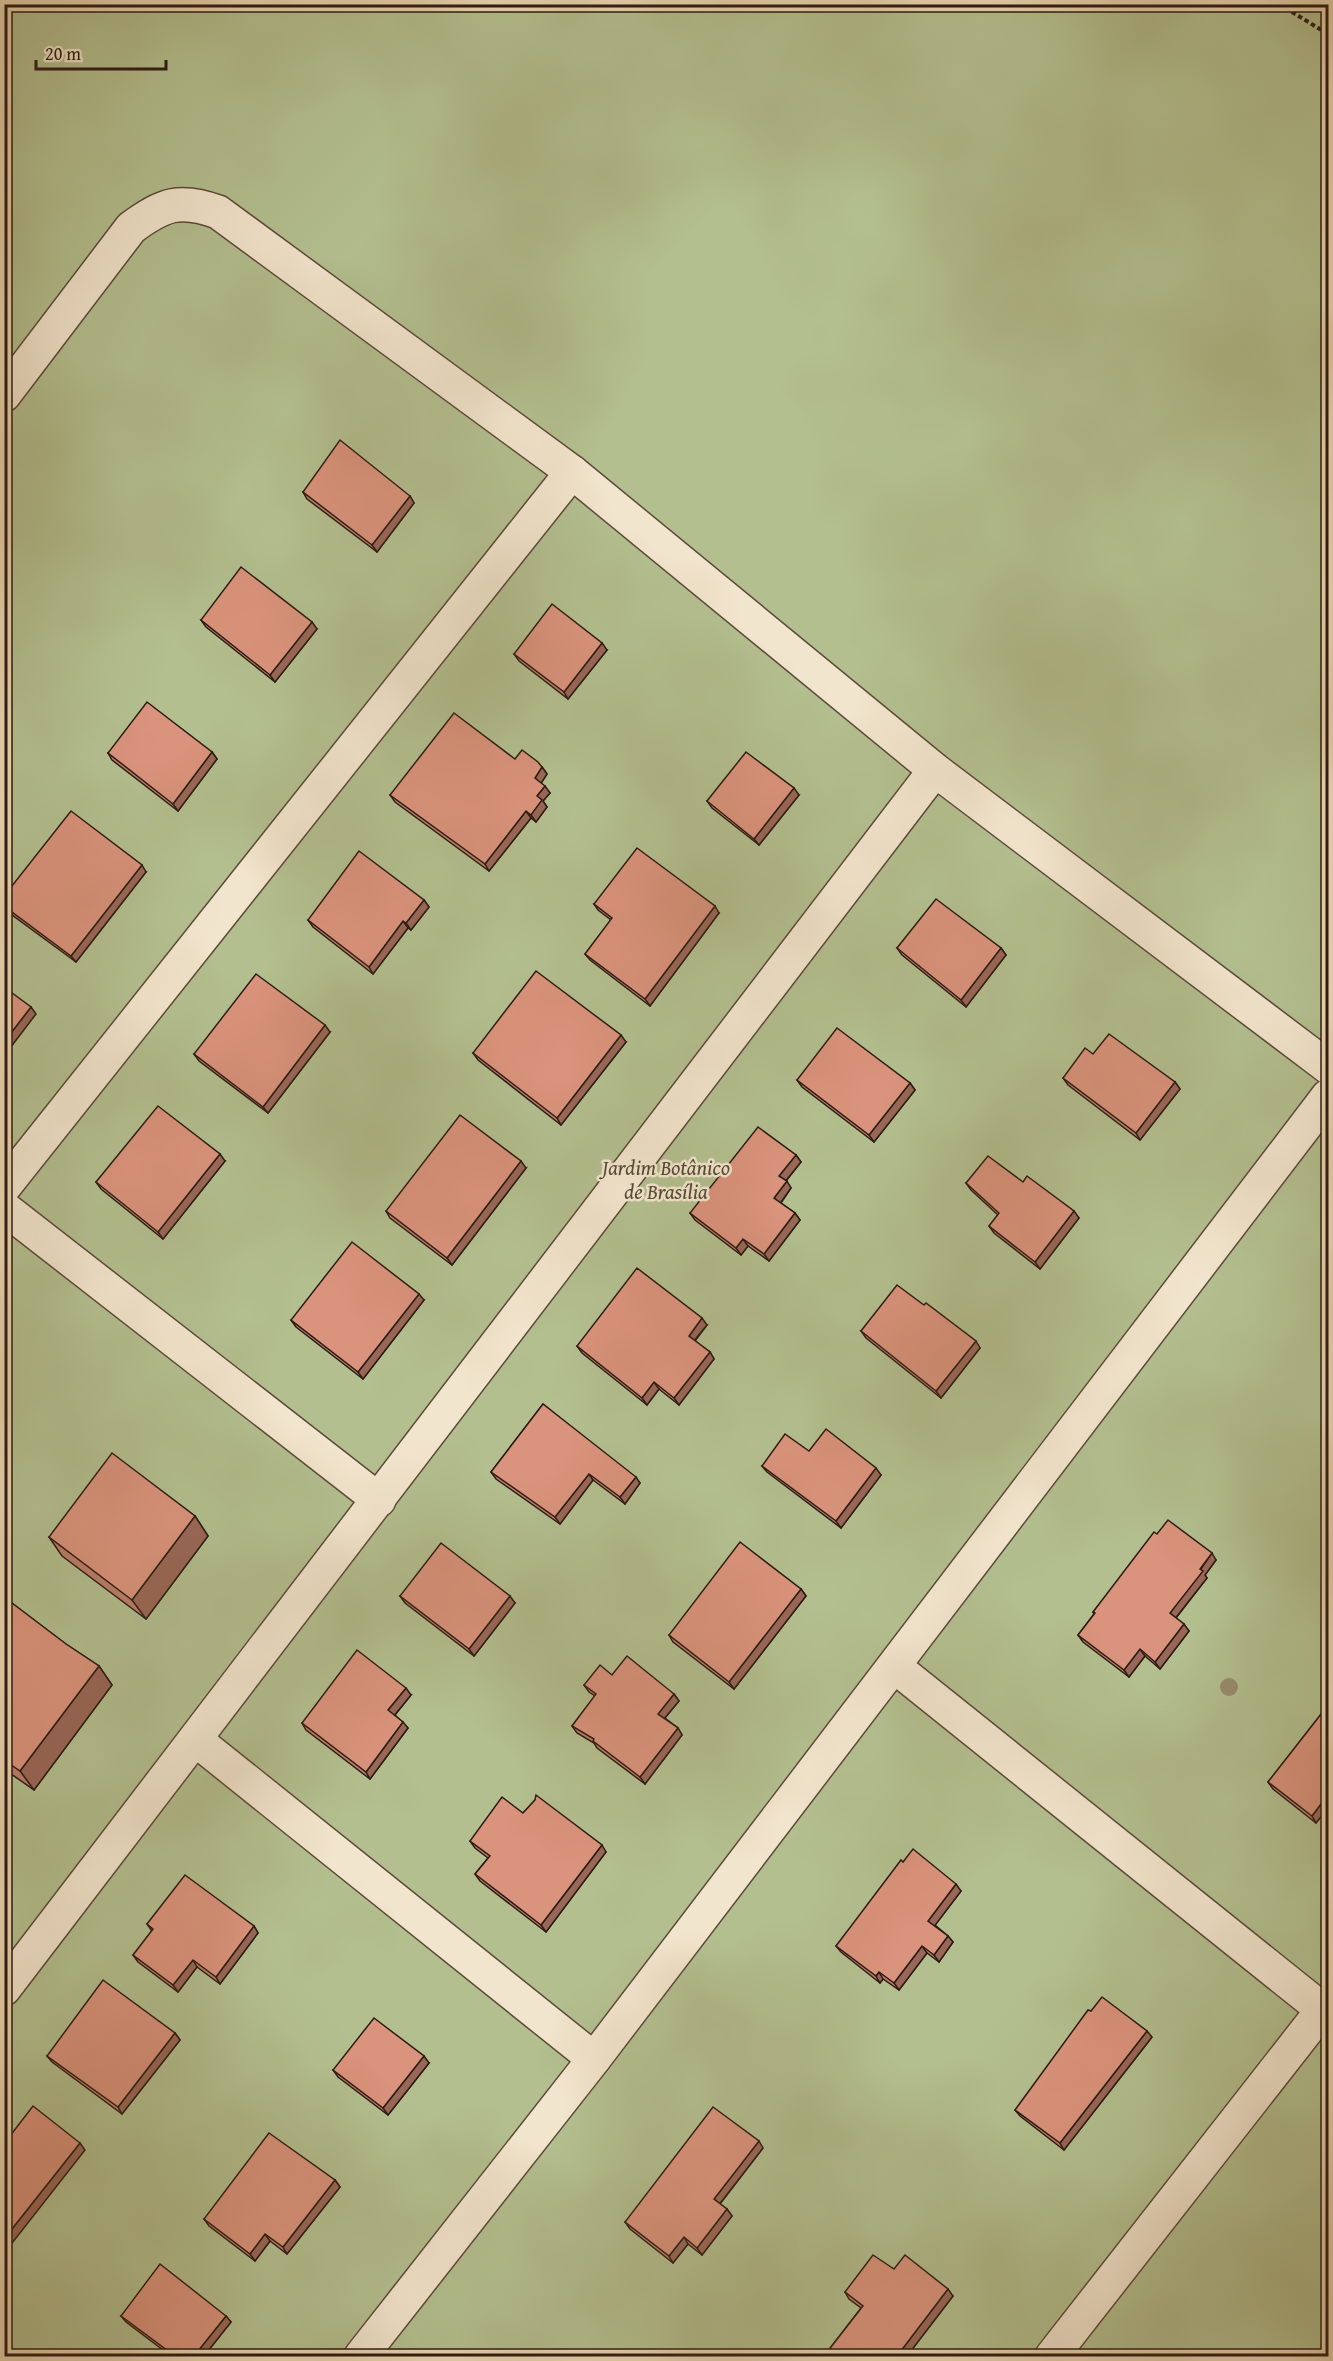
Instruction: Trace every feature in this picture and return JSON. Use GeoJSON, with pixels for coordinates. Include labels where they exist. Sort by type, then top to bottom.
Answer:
{"type":"FeatureCollection","features":[{"type":"Feature","properties":{"kind":"street"},"geometry":{"type":"LineString","coordinates":[[4,395],[131,228],[151,213],[171,204],[196,204],[218,212],[572,472],[935,770],[1329,1067]]}},
{"type":"Feature","properties":{"kind":"street"},"geometry":{"type":"LineString","coordinates":[[4,1187],[572,472]]}},
{"type":"Feature","properties":{"kind":"street"},"geometry":{"type":"LineString","coordinates":[[4,1989],[935,770]]}},
{"type":"Feature","properties":{"kind":"street"},"geometry":{"type":"LineString","coordinates":[[361,2356],[594,2059],[1329,1095]]}},
{"type":"Feature","properties":{"kind":"street"},"geometry":{"type":"LineString","coordinates":[[4,1208],[379,1500]]}},
{"type":"Feature","properties":{"kind":"street"},"geometry":{"type":"LineString","coordinates":[[894,1666],[1327,2009],[1052,2356]]}},
{"type":"Feature","properties":{"kind":"street"},"geometry":{"type":"LineString","coordinates":[[196,1740],[594,2059]]}},
{"type":"Feature","properties":{"kind":"path"},"geometry":{"type":"LineString","coordinates":[[1279,4],[1329,34]]}},
{"type":"Feature","properties":{"kind":"green space","name":"Jardim Botânico de Brasília"},"geometry":{"type":"Polygon","coordinates":[[[5,5],[1328,5],[1328,2356],[5,2356],[5,5]]]}},
{"type":"Feature","properties":{"kind":"building"},"geometry":{"type":"Polygon","coordinates":[[[340,440],[410,496],[372,545],[303,492],[340,440]]]}},
{"type":"Feature","properties":{"kind":"building"},"geometry":{"type":"Polygon","coordinates":[[[241,567],[312,622],[270,675],[201,620],[241,567]]]}},
{"type":"Feature","properties":{"kind":"building"},"geometry":{"type":"Polygon","coordinates":[[[552,604],[602,643],[564,692],[514,654],[552,604]]]}},
{"type":"Feature","properties":{"kind":"building"},"geometry":{"type":"Polygon","coordinates":[[[147,702],[212,752],[173,804],[108,753],[147,702]]]}},
{"type":"Feature","properties":{"kind":"building"},"geometry":{"type":"Polygon","coordinates":[[[454,713],[515,759],[522,750],[542,767],[535,778],[545,786],[537,796],[542,800],[531,815],[526,811],[485,864],[390,795],[454,713]]]}},
{"type":"Feature","properties":{"kind":"building"},"geometry":{"type":"Polygon","coordinates":[[[746,752],[794,788],[754,839],[707,801],[746,752]]]}},
{"type":"Feature","properties":{"kind":"building"},"geometry":{"type":"Polygon","coordinates":[[[71,811],[142,865],[71,956],[4,906],[4,896],[71,811]]]}},
{"type":"Feature","properties":{"kind":"building"},"geometry":{"type":"Polygon","coordinates":[[[637,848],[715,906],[645,999],[585,954],[612,918],[594,904],[637,848]]]}},
{"type":"Feature","properties":{"kind":"building"},"geometry":{"type":"Polygon","coordinates":[[[359,851],[424,900],[406,923],[403,921],[369,967],[308,920],[359,851]]]}},
{"type":"Feature","properties":{"kind":"building"},"geometry":{"type":"Polygon","coordinates":[[[936,899],[1001,948],[961,1000],[897,948],[936,899]]]}},
{"type":"Feature","properties":{"kind":"building"},"geometry":{"type":"Polygon","coordinates":[[[536,971],[621,1035],[557,1118],[473,1053],[536,971]]]}},
{"type":"Feature","properties":{"kind":"building"},"geometry":{"type":"Polygon","coordinates":[[[256,974],[325,1025],[263,1107],[194,1054],[256,974]]]}},
{"type":"Feature","properties":{"kind":"building"},"geometry":{"type":"Polygon","coordinates":[[[4,987],[31,1007],[4,1042],[4,987]]]}},
{"type":"Feature","properties":{"kind":"building"},"geometry":{"type":"Polygon","coordinates":[[[837,1028],[910,1083],[869,1135],[797,1080],[837,1028]]]}},
{"type":"Feature","properties":{"kind":"building"},"geometry":{"type":"Polygon","coordinates":[[[1109,1034],[1175,1082],[1136,1133],[1063,1078],[1085,1048],[1093,1054],[1109,1034]]]}},
{"type":"Feature","properties":{"kind":"building"},"geometry":{"type":"Polygon","coordinates":[[[158,1106],[220,1154],[158,1232],[96,1182],[158,1106]]]}},
{"type":"Feature","properties":{"kind":"building"},"geometry":{"type":"Polygon","coordinates":[[[460,1115],[521,1161],[447,1258],[386,1211],[460,1115]]]}},
{"type":"Feature","properties":{"kind":"building"},"geometry":{"type":"Polygon","coordinates":[[[758,1127],[796,1155],[779,1176],[787,1181],[774,1198],[795,1213],[764,1254],[743,1239],[736,1248],[690,1213],[758,1127]]]}},
{"type":"Feature","properties":{"kind":"building"},"geometry":{"type":"Polygon","coordinates":[[[988,1156],[1023,1182],[1027,1176],[1074,1211],[1035,1262],[989,1226],[999,1213],[966,1183],[988,1156]]]}},
{"type":"Feature","properties":{"kind":"building"},"geometry":{"type":"Polygon","coordinates":[[[352,1242],[419,1294],[358,1372],[291,1320],[352,1242]]]}},
{"type":"Feature","properties":{"kind":"building"},"geometry":{"type":"Polygon","coordinates":[[[637,1268],[702,1318],[689,1336],[710,1352],[674,1398],[654,1382],[642,1398],[577,1346],[637,1268]]]}},
{"type":"Feature","properties":{"kind":"building"},"geometry":{"type":"Polygon","coordinates":[[[897,1285],[924,1305],[926,1303],[976,1341],[936,1391],[861,1331],[897,1285]]]}},
{"type":"Feature","properties":{"kind":"building"},"geometry":{"type":"Polygon","coordinates":[[[543,1404],[636,1477],[620,1497],[589,1474],[555,1517],[491,1472],[543,1404]]]}},
{"type":"Feature","properties":{"kind":"building"},"geometry":{"type":"Polygon","coordinates":[[[826,1429],[876,1468],[836,1521],[762,1466],[785,1434],[809,1451],[826,1429]]]}},
{"type":"Feature","properties":{"kind":"building"},"geometry":{"type":"Polygon","coordinates":[[[112,1453],[195,1516],[132,1600],[49,1537],[112,1453]]]}},
{"type":"Feature","properties":{"kind":"building"},"geometry":{"type":"Polygon","coordinates":[[[1168,1520],[1212,1553],[1200,1569],[1203,1571],[1170,1613],[1184,1624],[1155,1662],[1140,1649],[1124,1670],[1078,1635],[1154,1532],[1157,1534],[1168,1520]]]}},
{"type":"Feature","properties":{"kind":"building"},"geometry":{"type":"Polygon","coordinates":[[[740,1542],[801,1589],[729,1682],[669,1635],[740,1542]]]}},
{"type":"Feature","properties":{"kind":"building"},"geometry":{"type":"Polygon","coordinates":[[[441,1543],[510,1596],[469,1649],[400,1596],[441,1543]]]}},
{"type":"Feature","properties":{"kind":"building"},"geometry":{"type":"Polygon","coordinates":[[[4,1597],[99,1666],[20,1771],[4,1760],[4,1597]]]}},
{"type":"Feature","properties":{"kind":"building"},"geometry":{"type":"Polygon","coordinates":[[[357,1650],[406,1688],[388,1710],[403,1722],[366,1772],[302,1723],[357,1650]]]}},
{"type":"Feature","properties":{"kind":"building"},"geometry":{"type":"Polygon","coordinates":[[[627,1656],[674,1694],[658,1714],[678,1728],[640,1777],[593,1741],[594,1739],[572,1726],[596,1694],[584,1685],[600,1665],[612,1675],[627,1656]]]}},
{"type":"Feature","properties":{"kind":"building"},"geometry":{"type":"Polygon","coordinates":[[[1329,1704],[1329,1798],[1327,1796],[1312,1816],[1268,1782],[1329,1704]]]}},
{"type":"Feature","properties":{"kind":"building"},"geometry":{"type":"Polygon","coordinates":[[[536,1795],[602,1845],[541,1925],[475,1874],[490,1856],[470,1841],[502,1797],[523,1813],[535,1800],[536,1795]]]}},
{"type":"Feature","properties":{"kind":"building"},"geometry":{"type":"Polygon","coordinates":[[[913,1849],[956,1884],[928,1921],[948,1936],[934,1955],[922,1946],[894,1983],[879,1972],[876,1976],[836,1946],[901,1860],[903,1862],[913,1849]]]}},
{"type":"Feature","properties":{"kind":"building"},"geometry":{"type":"Polygon","coordinates":[[[185,1875],[254,1926],[216,1977],[193,1960],[173,1985],[133,1955],[153,1929],[147,1924],[185,1875]]]}},
{"type":"Feature","properties":{"kind":"building"},"geometry":{"type":"Polygon","coordinates":[[[103,1980],[175,2033],[118,2107],[47,2056],[103,1980]]]}},
{"type":"Feature","properties":{"kind":"building"},"geometry":{"type":"Polygon","coordinates":[[[1102,1997],[1147,2031],[1060,2143],[1015,2110],[1088,2010],[1091,2011],[1102,1997]]]}},
{"type":"Feature","properties":{"kind":"building"},"geometry":{"type":"Polygon","coordinates":[[[374,2018],[424,2056],[383,2108],[333,2070],[374,2018]]]}},
{"type":"Feature","properties":{"kind":"building"},"geometry":{"type":"Polygon","coordinates":[[[33,2106],[80,2143],[4,2239],[4,2132],[10,2136],[33,2106]]]}},
{"type":"Feature","properties":{"kind":"building"},"geometry":{"type":"Polygon","coordinates":[[[713,2107],[759,2141],[714,2199],[727,2209],[697,2248],[684,2237],[669,2256],[625,2222],[713,2107]]]}},
{"type":"Feature","properties":{"kind":"building"},"geometry":{"type":"Polygon","coordinates":[[[269,2133],[335,2180],[283,2247],[265,2234],[250,2254],[204,2219],[269,2133]]]}},
{"type":"Feature","properties":{"kind":"building"},"geometry":{"type":"Polygon","coordinates":[[[873,2255],[894,2269],[905,2255],[948,2289],[897,2356],[824,2356],[863,2306],[845,2292],[873,2255]]]}},
{"type":"Feature","properties":{"kind":"building"},"geometry":{"type":"Polygon","coordinates":[[[160,2264],[226,2316],[194,2356],[175,2356],[121,2316],[160,2264]]]}}]}
